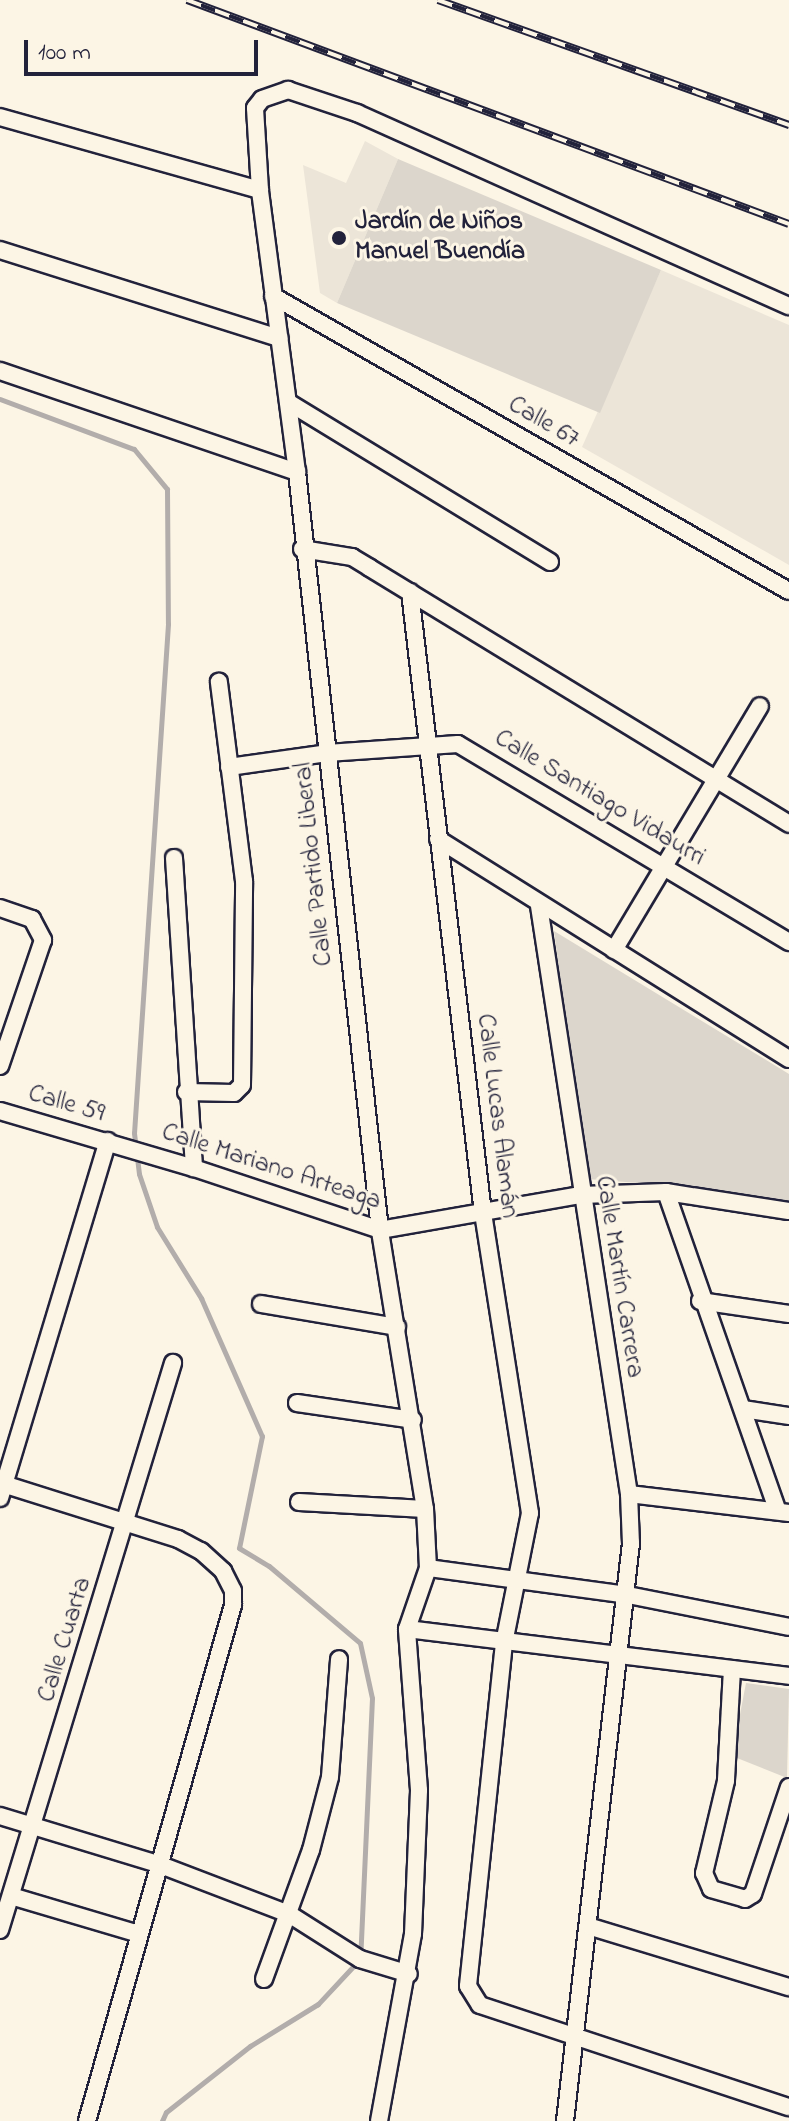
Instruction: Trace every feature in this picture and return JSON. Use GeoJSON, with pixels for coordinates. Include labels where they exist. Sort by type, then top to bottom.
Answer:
{"type":"FeatureCollection","features":[{"type":"Feature","properties":{"kind":"street","name":"Calle Partido Liberal"},"geometry":{"type":"LineString","coordinates":[[407,1629],[428,1568],[425,1509],[380,1230],[302,549],[297,472],[260,190],[254,115],[268,96],[296,90],[357,113],[789,306]]}},
{"type":"Feature","properties":{"kind":"street"},"geometry":{"type":"LineString","coordinates":[[0,117],[260,190]]}},
{"type":"Feature","properties":{"kind":"street"},"geometry":{"type":"LineString","coordinates":[[0,250],[279,338]]}},
{"type":"Feature","properties":{"kind":"street","name":"Calle 67"},"geometry":{"type":"LineString","coordinates":[[273,296],[789,591]]}},
{"type":"Feature","properties":{"kind":"street"},"geometry":{"type":"LineString","coordinates":[[0,371],[297,472]]}},
{"type":"Feature","properties":{"kind":"street"},"geometry":{"type":"LineString","coordinates":[[288,402],[550,562]]}},
{"type":"Feature","properties":{"kind":"street"},"geometry":{"type":"LineString","coordinates":[[302,549],[352,557],[789,824]]}},
{"type":"Feature","properties":{"kind":"street","name":"Calle Lucas Alamán"},"geometry":{"type":"LineString","coordinates":[[410,592],[425,744],[483,1213],[529,1491],[520,1581],[504,1643],[467,1977],[471,1996],[480,2005],[575,2035]]}},
{"type":"Feature","properties":{"kind":"street"},"geometry":{"type":"LineString","coordinates":[[186,1092],[241,1089],[246,919],[219,682]]}},
{"type":"Feature","properties":{"kind":"street"},"geometry":{"type":"LineString","coordinates":[[614,950],[760,706]]}},
{"type":"Feature","properties":{"kind":"street","name":"Calle Santiago Vidaurri"},"geometry":{"type":"LineString","coordinates":[[229,767],[327,753],[458,744],[482,755],[789,942]]}},
{"type":"Feature","properties":{"kind":"street"},"geometry":{"type":"LineString","coordinates":[[438,839],[539,906],[789,1059]]}},
{"type":"Feature","properties":{"kind":"street"},"geometry":{"type":"LineString","coordinates":[[174,858],[186,1092],[194,1168]]}},
{"type":"Feature","properties":{"kind":"street","name":"Calle Martín Carrera"},"geometry":{"type":"LineString","coordinates":[[539,906],[629,1494],[628,1595],[591,1927],[565,2121]]}},
{"type":"Feature","properties":{"kind":"street"},"geometry":{"type":"LineString","coordinates":[[0,908],[38,925],[43,940],[0,1066]]}},
{"type":"Feature","properties":{"kind":"street","name":"Calle 59"},"geometry":{"type":"LineString","coordinates":[[0,1111],[113,1143]]}},
{"type":"Feature","properties":{"kind":"street"},"geometry":{"type":"LineString","coordinates":[[87,2121],[233,1605],[228,1580],[201,1551],[127,1525],[2,1488],[113,1143]]}},
{"type":"Feature","properties":{"kind":"street","name":"Calle Mariano Arteaga"},"geometry":{"type":"LineString","coordinates":[[113,1143],[380,1230],[581,1195],[666,1192],[789,1211]]}},
{"type":"Feature","properties":{"kind":"street"},"geometry":{"type":"LineString","coordinates":[[629,1494],[783,1512],[700,1301],[666,1192]]}},
{"type":"Feature","properties":{"kind":"street"},"geometry":{"type":"LineString","coordinates":[[700,1301],[789,1314]]}},
{"type":"Feature","properties":{"kind":"street"},"geometry":{"type":"LineString","coordinates":[[261,1304],[397,1327]]}},
{"type":"Feature","properties":{"kind":"street","name":"Calle Cuarta"},"geometry":{"type":"LineString","coordinates":[[0,1930],[127,1525],[173,1363]]}},
{"type":"Feature","properties":{"kind":"street"},"geometry":{"type":"LineString","coordinates":[[297,1403],[413,1420]]}},
{"type":"Feature","properties":{"kind":"street"},"geometry":{"type":"LineString","coordinates":[[743,1409],[789,1416]]}},
{"type":"Feature","properties":{"kind":"street"},"geometry":{"type":"LineString","coordinates":[[299,1502],[425,1509]]}},
{"type":"Feature","properties":{"kind":"street"},"geometry":{"type":"LineString","coordinates":[[428,1568],[628,1595],[789,1627]]}},
{"type":"Feature","properties":{"kind":"street"},"geometry":{"type":"LineString","coordinates":[[379,2121],[409,1974],[413,1934],[419,1790],[407,1629],[789,1676]]}},
{"type":"Feature","properties":{"kind":"street"},"geometry":{"type":"LineString","coordinates":[[264,1979],[289,1914],[330,1777],[339,1659]]}},
{"type":"Feature","properties":{"kind":"street"},"geometry":{"type":"LineString","coordinates":[[732,1669],[726,1781],[704,1873],[711,1889],[745,1899],[753,1894],[789,1787]]}},
{"type":"Feature","properties":{"kind":"street"},"geometry":{"type":"LineString","coordinates":[[0,1816],[158,1864],[289,1914],[360,1959],[409,1974]]}},
{"type":"Feature","properties":{"kind":"street"},"geometry":{"type":"LineString","coordinates":[[11,1896],[139,1934]]}},
{"type":"Feature","properties":{"kind":"street"},"geometry":{"type":"LineString","coordinates":[[591,1927],[789,1987]]}},
{"type":"Feature","properties":{"kind":"street"},"geometry":{"type":"LineString","coordinates":[[575,2035],[789,2107]]}},
{"type":"Feature","properties":{"kind":"shaded area","name":"Jardín de Niños Manuel Buendía"},"geometry":{"type":"Polygon","coordinates":[[[365,141],[398,159],[337,303],[320,293],[303,165],[346,183],[365,141]]]}},
{"type":"Feature","properties":{"kind":"shaded area"},"geometry":{"type":"Polygon","coordinates":[[[398,159],[661,270],[600,413],[337,303],[398,159]]]}},
{"type":"Feature","properties":{"kind":"shaded area"},"geometry":{"type":"Polygon","coordinates":[[[661,270],[789,325],[789,565],[582,447],[661,270]]]}},
{"type":"Feature","properties":{"kind":"shaded area"},"geometry":{"type":"Polygon","coordinates":[[[554,931],[789,1074],[789,1202],[703,1188],[587,1179],[554,931]]]}},
{"type":"Feature","properties":{"kind":"shaded area"},"geometry":{"type":"Polygon","coordinates":[[[746,1683],[789,1689],[787,1778],[732,1756],[746,1683]]]}},
{"type":"Feature","properties":{"kind":"waterway"},"geometry":{"type":"LineString","coordinates":[[0,399],[134,449],[167,489],[168,624],[134,1133],[139,1174],[157,1227],[201,1298],[262,1436],[239,1548],[269,1566],[360,1643],[372,1698],[360,1959],[318,2004],[250,2046],[166,2112],[162,2121]]}},
{"type":"Feature","properties":{"kind":"railway"},"geometry":{"type":"LineString","coordinates":[[187,0],[789,224]]}},
{"type":"Feature","properties":{"kind":"railway"},"geometry":{"type":"LineString","coordinates":[[438,0],[789,125]]}},
{"type":"Feature","properties":{"kind":"place","name":"Jardín de Niños Manuel Buendía"},"geometry":{"type":"Point","coordinates":[339,238]}}]}
